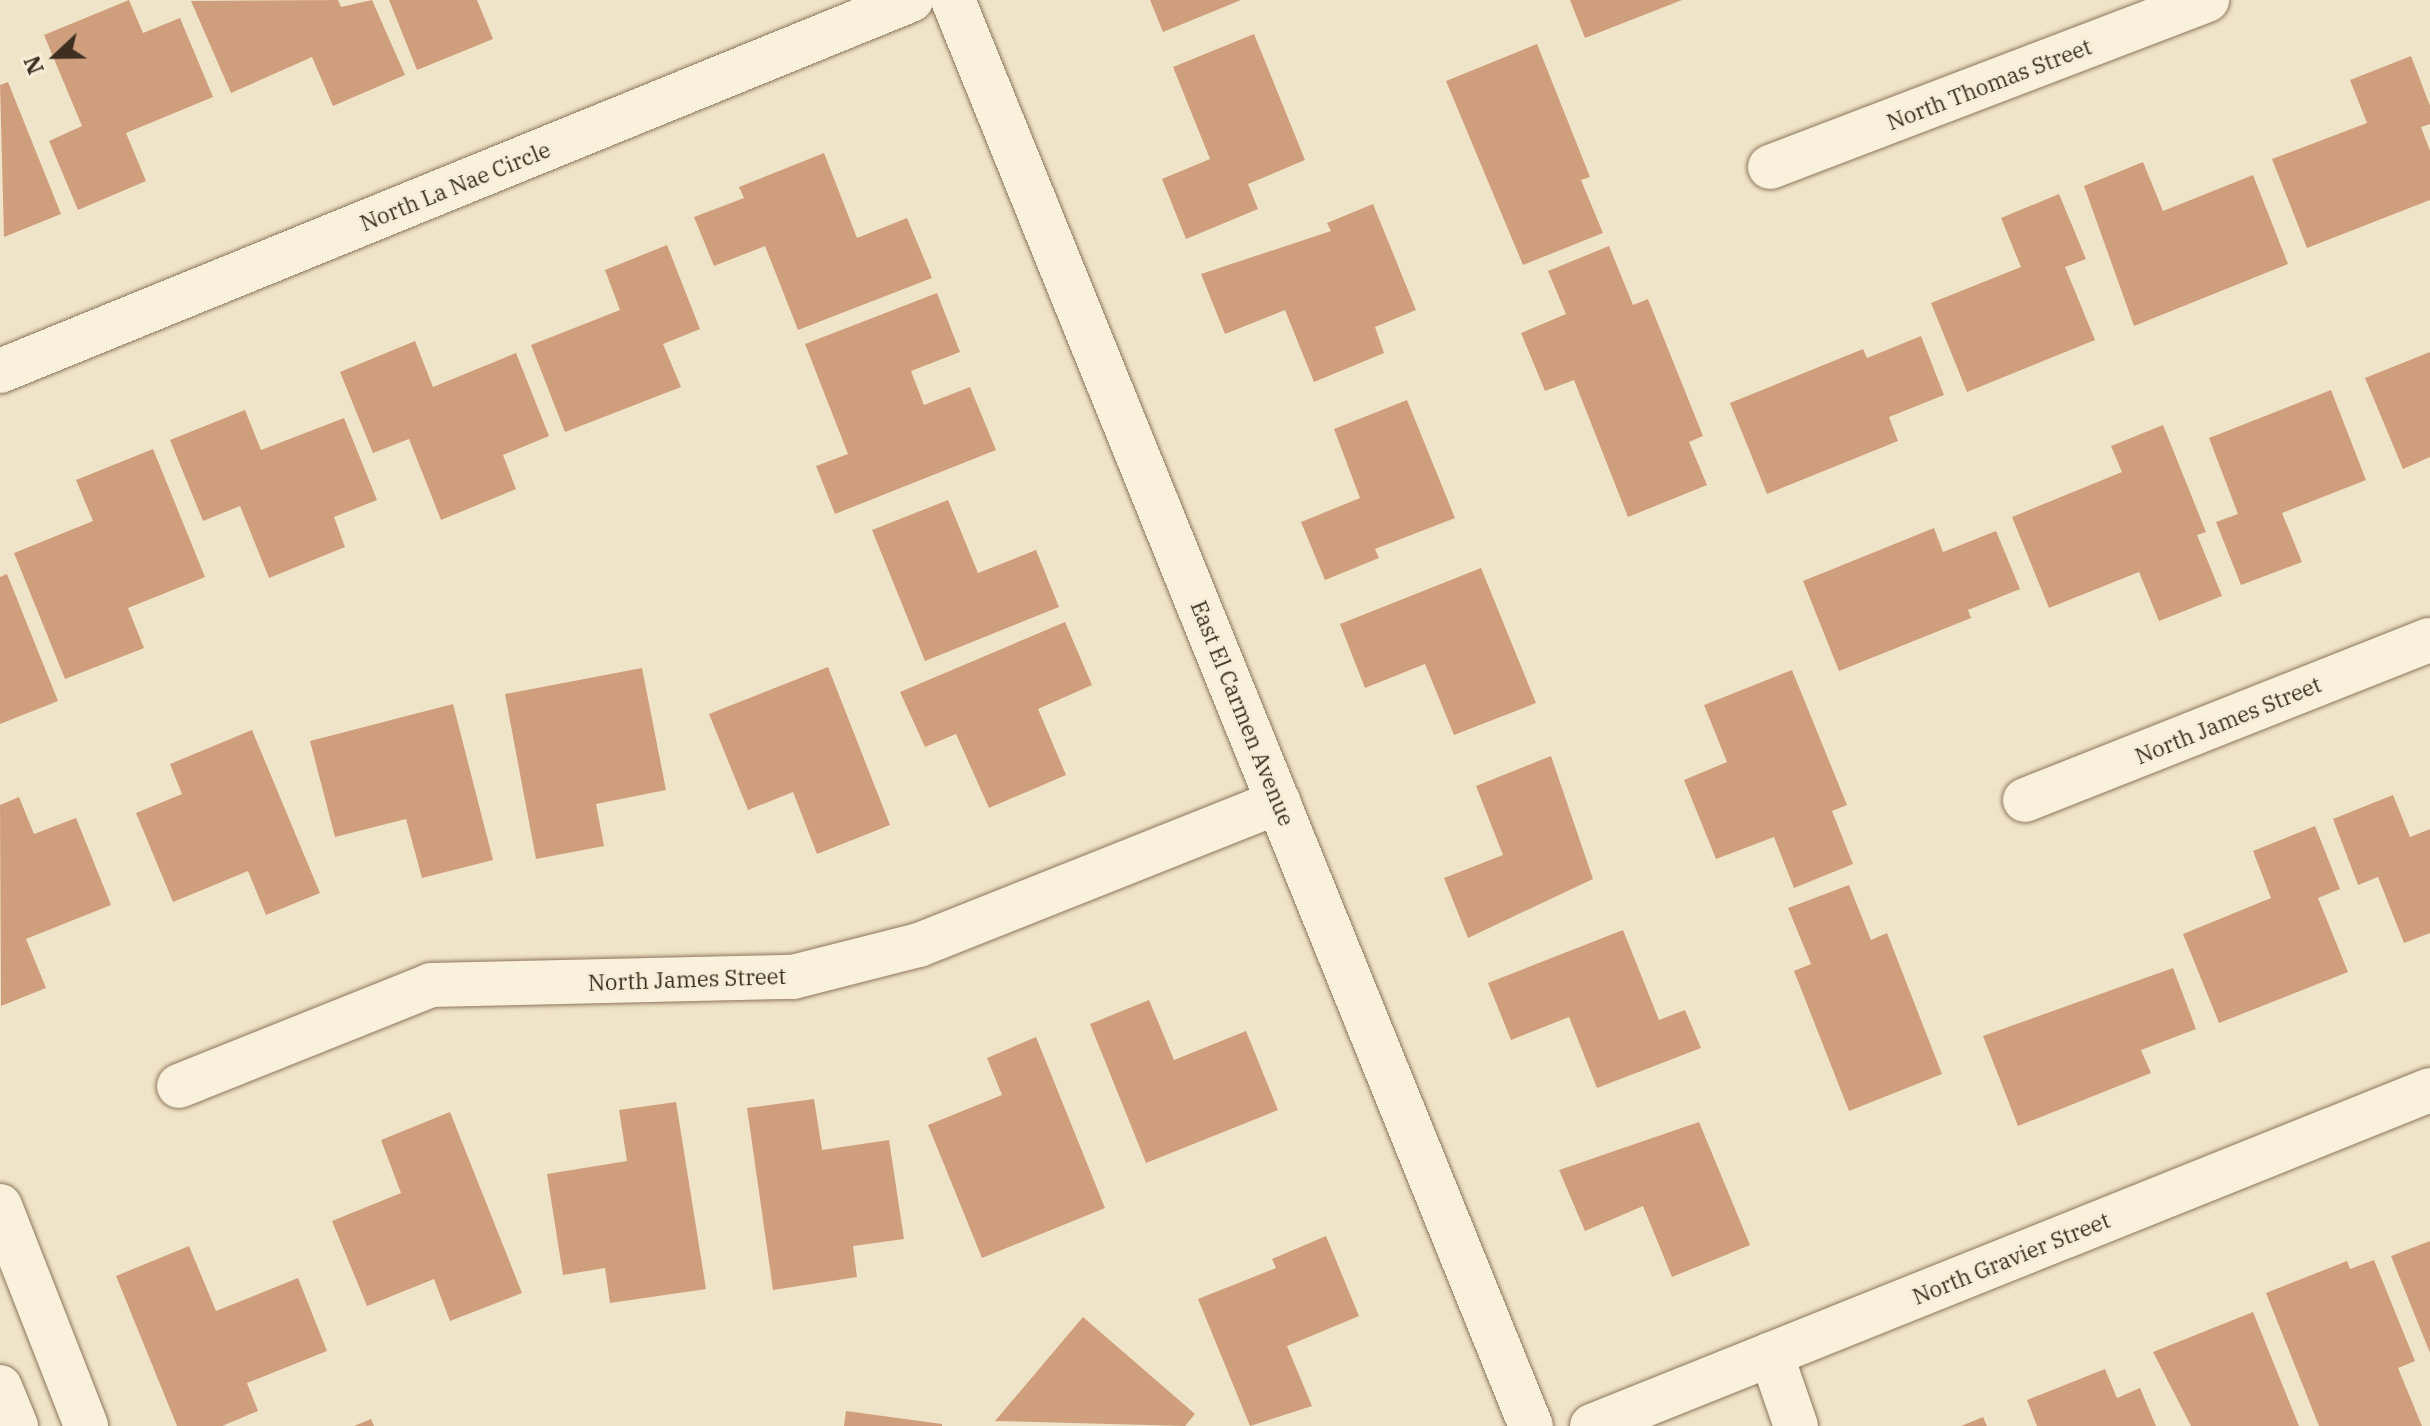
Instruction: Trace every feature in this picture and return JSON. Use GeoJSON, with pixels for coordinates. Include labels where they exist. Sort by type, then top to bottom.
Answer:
{"type":"FeatureCollection","features":[{"type":"Feature","properties":{"kind":"street","name":"North La Nae Circle"},"geometry":{"type":"LineString","coordinates":[[0,371],[911,0]]}},
{"type":"Feature","properties":{"kind":"street","name":"East El Carmen Avenue"},"geometry":{"type":"LineString","coordinates":[[953,0],[1531,1426]]}},
{"type":"Feature","properties":{"kind":"street","name":"North Thomas Street"},"geometry":{"type":"LineString","coordinates":[[1770,167],[2207,0]]}},
{"type":"Feature","properties":{"kind":"street","name":"North James Street"},"geometry":{"type":"LineString","coordinates":[[2025,800],[2430,640]]}},
{"type":"Feature","properties":{"kind":"street","name":"North James Street"},"geometry":{"type":"LineString","coordinates":[[179,1086],[431,985],[793,977],[919,945],[1279,802]]}},
{"type":"Feature","properties":{"kind":"street","name":"North Gravier Street"},"geometry":{"type":"LineString","coordinates":[[1592,1426],[2430,1090]]}},
{"type":"Feature","properties":{"kind":"street"},"geometry":{"type":"LineString","coordinates":[[0,1206],[86,1426]]}},
{"type":"Feature","properties":{"kind":"street"},"geometry":{"type":"LineString","coordinates":[[1771,1354],[1796,1426]]}},
{"type":"Feature","properties":{"kind":"street"},"geometry":{"type":"LineString","coordinates":[[0,1387],[16,1426]]}},
{"type":"Feature","properties":{"kind":"building"},"geometry":{"type":"Polygon","coordinates":[[[129,0],[143,33],[180,18],[213,97],[126,133],[146,181],[78,210],[49,141],[82,126],[44,35],[129,0]]]}},
{"type":"Feature","properties":{"kind":"building"},"geometry":{"type":"Polygon","coordinates":[[[338,0],[341,7],[372,0],[405,75],[333,106],[312,57],[231,93],[191,1],[338,0]]]}},
{"type":"Feature","properties":{"kind":"building"},"geometry":{"type":"Polygon","coordinates":[[[389,0],[477,0],[493,39],[417,70],[389,0]]]}},
{"type":"Feature","properties":{"kind":"building"},"geometry":{"type":"Polygon","coordinates":[[[1150,0],[1241,0],[1163,32],[1150,0]]]}},
{"type":"Feature","properties":{"kind":"building"},"geometry":{"type":"Polygon","coordinates":[[[1570,0],[1682,0],[1585,38],[1570,0]]]}},
{"type":"Feature","properties":{"kind":"building"},"geometry":{"type":"Polygon","coordinates":[[[1254,34],[1305,160],[1248,184],[1258,209],[1186,239],[1162,179],[1210,159],[1173,67],[1254,34]]]}},
{"type":"Feature","properties":{"kind":"building"},"geometry":{"type":"Polygon","coordinates":[[[1537,44],[1590,177],[1581,180],[1603,233],[1523,265],[1446,81],[1537,44]]]}},
{"type":"Feature","properties":{"kind":"building"},"geometry":{"type":"Polygon","coordinates":[[[2411,56],[2430,106],[2430,124],[2421,127],[2430,151],[2430,200],[2307,248],[2272,159],[2367,123],[2350,80],[2411,56]]]}},
{"type":"Feature","properties":{"kind":"building"},"geometry":{"type":"Polygon","coordinates":[[[8,82],[61,214],[4,237],[0,85],[8,82]]]}},
{"type":"Feature","properties":{"kind":"building"},"geometry":{"type":"Polygon","coordinates":[[[824,153],[857,238],[907,218],[932,278],[798,330],[765,246],[714,266],[694,217],[744,198],[739,187],[824,153]]]}},
{"type":"Feature","properties":{"kind":"building"},"geometry":{"type":"Polygon","coordinates":[[[2143,162],[2163,211],[2253,175],[2288,264],[2134,326],[2084,186],[2143,162]]]}},
{"type":"Feature","properties":{"kind":"building"},"geometry":{"type":"Polygon","coordinates":[[[2059,194],[2086,259],[2065,267],[2095,340],[1967,392],[1931,303],[2021,267],[2001,218],[2059,194]]]}},
{"type":"Feature","properties":{"kind":"building"},"geometry":{"type":"Polygon","coordinates":[[[1373,204],[1416,310],[1375,327],[1384,353],[1314,382],[1285,310],[1225,334],[1201,274],[1331,231],[1327,223],[1373,204]]]}},
{"type":"Feature","properties":{"kind":"building"},"geometry":{"type":"Polygon","coordinates":[[[667,245],[700,329],[663,344],[681,387],[565,432],[531,345],[620,310],[605,270],[667,245]]]}},
{"type":"Feature","properties":{"kind":"building"},"geometry":{"type":"Polygon","coordinates":[[[1609,246],[1633,305],[1648,299],[1703,436],[1689,442],[1707,485],[1628,517],[1574,380],[1545,391],[1521,333],[1566,314],[1548,271],[1609,246]]]}},
{"type":"Feature","properties":{"kind":"building"},"geometry":{"type":"Polygon","coordinates":[[[937,293],[960,352],[911,371],[924,405],[970,387],[996,450],[835,514],[816,466],[848,454],[805,344],[937,293]]]}},
{"type":"Feature","properties":{"kind":"building"},"geometry":{"type":"Polygon","coordinates":[[[1921,336],[1944,395],[1889,417],[1898,441],[1767,494],[1730,403],[1863,349],[1867,358],[1921,336]]]}},
{"type":"Feature","properties":{"kind":"building"},"geometry":{"type":"Polygon","coordinates":[[[415,341],[433,387],[516,353],[549,436],[503,455],[516,489],[441,520],[409,439],[373,453],[340,372],[415,341]]]}},
{"type":"Feature","properties":{"kind":"building"},"geometry":{"type":"Polygon","coordinates":[[[2430,352],[2430,457],[2403,469],[2365,378],[2430,352]]]}},
{"type":"Feature","properties":{"kind":"building"},"geometry":{"type":"Polygon","coordinates":[[[2331,390],[2366,480],[2282,513],[2302,562],[2241,585],[2216,522],[2238,514],[2209,438],[2331,390]]]}},
{"type":"Feature","properties":{"kind":"building"},"geometry":{"type":"Polygon","coordinates":[[[1407,400],[1455,518],[1375,549],[1379,558],[1325,580],[1301,522],[1360,498],[1334,429],[1407,400]]]}},
{"type":"Feature","properties":{"kind":"building"},"geometry":{"type":"Polygon","coordinates":[[[245,410],[261,450],[344,418],[377,500],[334,517],[345,547],[269,578],[240,506],[203,521],[170,440],[245,410]]]}},
{"type":"Feature","properties":{"kind":"building"},"geometry":{"type":"Polygon","coordinates":[[[2163,425],[2206,532],[2197,535],[2222,596],[2159,621],[2139,572],[2049,608],[2012,517],[2122,472],[2111,446],[2163,425]]]}},
{"type":"Feature","properties":{"kind":"building"},"geometry":{"type":"Polygon","coordinates":[[[153,449],[205,577],[128,608],[144,648],[65,679],[14,553],[93,521],[76,480],[153,449]]]}},
{"type":"Feature","properties":{"kind":"building"},"geometry":{"type":"Polygon","coordinates":[[[948,500],[978,573],[1036,550],[1059,607],[925,661],[872,530],[948,500]]]}},
{"type":"Feature","properties":{"kind":"building"},"geometry":{"type":"Polygon","coordinates":[[[1934,528],[1943,552],[1996,531],[2020,589],[1968,610],[1971,618],[1839,671],[1803,581],[1934,528]]]}},
{"type":"Feature","properties":{"kind":"building"},"geometry":{"type":"Polygon","coordinates":[[[1481,568],[1536,703],[1454,735],[1425,664],[1365,688],[1340,624],[1481,568]]]}},
{"type":"Feature","properties":{"kind":"building"},"geometry":{"type":"Polygon","coordinates":[[[7,574],[58,701],[0,724],[0,577],[7,574]]]}},
{"type":"Feature","properties":{"kind":"building"},"geometry":{"type":"Polygon","coordinates":[[[1065,622],[1092,685],[1038,709],[1066,775],[989,808],[956,734],[925,747],[900,692],[1065,622]]]}},
{"type":"Feature","properties":{"kind":"building"},"geometry":{"type":"Polygon","coordinates":[[[828,667],[890,825],[817,854],[793,792],[748,810],[709,714],[828,667]]]}},
{"type":"Feature","properties":{"kind":"building"},"geometry":{"type":"Polygon","coordinates":[[[642,668],[666,790],[596,804],[604,846],[536,859],[505,694],[642,668]]]}},
{"type":"Feature","properties":{"kind":"building"},"geometry":{"type":"Polygon","coordinates":[[[1792,670],[1847,805],[1832,811],[1853,864],[1794,888],[1774,837],[1716,859],[1684,780],[1727,762],[1704,705],[1792,670]]]}},
{"type":"Feature","properties":{"kind":"building"},"geometry":{"type":"Polygon","coordinates":[[[453,704],[493,860],[422,878],[406,819],[335,837],[310,741],[453,704]]]}},
{"type":"Feature","properties":{"kind":"building"},"geometry":{"type":"Polygon","coordinates":[[[252,730],[320,893],[266,915],[248,871],[173,902],[136,813],[182,794],[170,764],[252,730]]]}},
{"type":"Feature","properties":{"kind":"building"},"geometry":{"type":"Polygon","coordinates":[[[1551,756],[1593,879],[1468,938],[1444,878],[1503,855],[1476,786],[1551,756]]]}},
{"type":"Feature","properties":{"kind":"building"},"geometry":{"type":"Polygon","coordinates":[[[2393,795],[2410,837],[2430,829],[2430,933],[2404,943],[2378,877],[2358,885],[2333,819],[2393,795]]]}},
{"type":"Feature","properties":{"kind":"building"},"geometry":{"type":"Polygon","coordinates":[[[19,797],[34,834],[76,818],[111,905],[26,939],[46,988],[1,1006],[0,805],[19,797]]]}},
{"type":"Feature","properties":{"kind":"building"},"geometry":{"type":"Polygon","coordinates":[[[2315,826],[2340,889],[2318,898],[2348,972],[2219,1023],[2183,934],[2271,898],[2253,851],[2315,826]]]}},
{"type":"Feature","properties":{"kind":"building"},"geometry":{"type":"Polygon","coordinates":[[[1849,885],[1871,940],[1887,933],[1942,1074],[1849,1111],[1794,971],[1811,964],[1788,908],[1849,885]]]}},
{"type":"Feature","properties":{"kind":"building"},"geometry":{"type":"Polygon","coordinates":[[[1623,930],[1659,1020],[1685,1010],[1701,1048],[1597,1088],[1569,1017],[1511,1040],[1488,983],[1623,930]]]}},
{"type":"Feature","properties":{"kind":"building"},"geometry":{"type":"Polygon","coordinates":[[[2173,968],[2196,1029],[2141,1050],[2151,1073],[2018,1126],[1983,1036],[2173,968]]]}},
{"type":"Feature","properties":{"kind":"building"},"geometry":{"type":"Polygon","coordinates":[[[1149,1000],[1174,1060],[1246,1031],[1278,1110],[1146,1163],[1090,1024],[1149,1000]]]}},
{"type":"Feature","properties":{"kind":"building"},"geometry":{"type":"Polygon","coordinates":[[[1036,1037],[1105,1208],[982,1258],[928,1125],[1002,1095],[987,1058],[1036,1037]]]}},
{"type":"Feature","properties":{"kind":"building"},"geometry":{"type":"Polygon","coordinates":[[[814,1099],[822,1150],[889,1140],[904,1239],[853,1246],[857,1277],[773,1290],[747,1108],[814,1099]]]}},
{"type":"Feature","properties":{"kind":"building"},"geometry":{"type":"Polygon","coordinates":[[[676,1102],[706,1289],[610,1303],[605,1268],[563,1275],[547,1174],[627,1161],[619,1110],[676,1102]]]}},
{"type":"Feature","properties":{"kind":"building"},"geometry":{"type":"Polygon","coordinates":[[[450,1112],[522,1293],[450,1321],[434,1279],[367,1306],[332,1221],[401,1193],[381,1140],[450,1112]]]}},
{"type":"Feature","properties":{"kind":"building"},"geometry":{"type":"Polygon","coordinates":[[[1699,1122],[1750,1245],[1672,1277],[1643,1206],[1585,1231],[1559,1170],[1699,1122]]]}},
{"type":"Feature","properties":{"kind":"building"},"geometry":{"type":"Polygon","coordinates":[[[1326,1236],[1359,1316],[1287,1346],[1312,1406],[1250,1426],[1198,1299],[1276,1268],[1272,1259],[1326,1236]]]}},
{"type":"Feature","properties":{"kind":"building"},"geometry":{"type":"Polygon","coordinates":[[[2430,1241],[2430,1353],[2391,1256],[2430,1241]]]}},
{"type":"Feature","properties":{"kind":"building"},"geometry":{"type":"Polygon","coordinates":[[[189,1246],[216,1311],[298,1278],[327,1351],[247,1383],[258,1411],[222,1426],[177,1426],[116,1276],[189,1246]]]}},
{"type":"Feature","properties":{"kind":"building"},"geometry":{"type":"Polygon","coordinates":[[[2374,1260],[2415,1361],[2398,1368],[2422,1426],[2319,1426],[2266,1293],[2347,1261],[2350,1269],[2374,1260]]]}},
{"type":"Feature","properties":{"kind":"building"},"geometry":{"type":"Polygon","coordinates":[[[2253,1312],[2299,1426],[2191,1426],[2153,1352],[2253,1312]]]}},
{"type":"Feature","properties":{"kind":"building"},"geometry":{"type":"Polygon","coordinates":[[[1083,1317],[1195,1414],[1185,1426],[995,1421],[1083,1317]]]}},
{"type":"Feature","properties":{"kind":"building"},"geometry":{"type":"Polygon","coordinates":[[[2105,1369],[2117,1398],[2140,1388],[2156,1426],[2037,1426],[2027,1400],[2105,1369]]]}},
{"type":"Feature","properties":{"kind":"building"},"geometry":{"type":"Polygon","coordinates":[[[846,1411],[942,1424],[942,1426],[844,1426],[846,1411]]]}},
{"type":"Feature","properties":{"kind":"building"},"geometry":{"type":"Polygon","coordinates":[[[1983,1417],[1987,1426],[1961,1426],[1983,1417]]]}},
{"type":"Feature","properties":{"kind":"building"},"geometry":{"type":"Polygon","coordinates":[[[371,1419],[374,1426],[354,1426],[371,1419]]]}}]}
